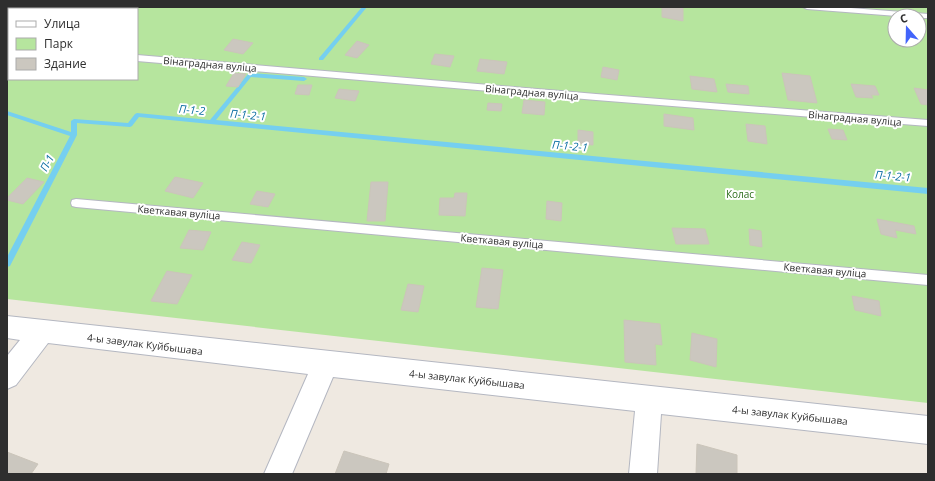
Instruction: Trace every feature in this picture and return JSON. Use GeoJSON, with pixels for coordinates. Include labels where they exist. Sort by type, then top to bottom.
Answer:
{"type":"FeatureCollection","features":[{"type":"Feature","properties":{"kind":"street","name":"4-ы завулак Куйбышава"},"geometry":{"type":"LineString","coordinates":[[7,327],[326,364],[928,430]]}},
{"type":"Feature","properties":{"kind":"street"},"geometry":{"type":"LineString","coordinates":[[7,376],[42,332]]}},
{"type":"Feature","properties":{"kind":"street"},"geometry":{"type":"LineString","coordinates":[[278,474],[326,364]]}},
{"type":"Feature","properties":{"kind":"street"},"geometry":{"type":"LineString","coordinates":[[642,474],[649,399]]}},
{"type":"Feature","properties":{"kind":"lane"},"geometry":{"type":"LineString","coordinates":[[807,7],[928,16]]}},
{"type":"Feature","properties":{"kind":"lane","name":"Вінаградная вуліца"},"geometry":{"type":"LineString","coordinates":[[138,58],[928,124]]}},
{"type":"Feature","properties":{"kind":"lane","name":"Кветкавая вуліца"},"geometry":{"type":"LineString","coordinates":[[76,203],[928,280]]}},
{"type":"Feature","properties":{"kind":"green space","name":"Колас"},"geometry":{"type":"Polygon","coordinates":[[[7,7],[928,7],[928,403],[7,299],[7,7]]]}},
{"type":"Feature","properties":{"kind":"building"},"geometry":{"type":"Polygon","coordinates":[[[662,7],[683,7],[683,21],[662,17],[662,7]]]}},
{"type":"Feature","properties":{"kind":"building"},"geometry":{"type":"Polygon","coordinates":[[[233,39],[253,43],[243,54],[224,50],[233,39]]]}},
{"type":"Feature","properties":{"kind":"building"},"geometry":{"type":"Polygon","coordinates":[[[357,41],[369,45],[357,58],[345,55],[357,41]]]}},
{"type":"Feature","properties":{"kind":"building"},"geometry":{"type":"Polygon","coordinates":[[[435,54],[454,56],[450,67],[431,64],[435,54]]]}},
{"type":"Feature","properties":{"kind":"building"},"geometry":{"type":"Polygon","coordinates":[[[480,59],[507,62],[504,74],[477,71],[480,59]]]}},
{"type":"Feature","properties":{"kind":"building"},"geometry":{"type":"Polygon","coordinates":[[[603,67],[619,70],[617,80],[601,77],[603,67]]]}},
{"type":"Feature","properties":{"kind":"building"},"geometry":{"type":"Polygon","coordinates":[[[234,73],[246,74],[238,87],[226,86],[234,73]]]}},
{"type":"Feature","properties":{"kind":"building"},"geometry":{"type":"Polygon","coordinates":[[[782,73],[810,76],[817,103],[788,100],[782,73]]]}},
{"type":"Feature","properties":{"kind":"building"},"geometry":{"type":"Polygon","coordinates":[[[690,76],[714,79],[717,92],[692,89],[690,76]]]}},
{"type":"Feature","properties":{"kind":"building"},"geometry":{"type":"Polygon","coordinates":[[[726,84],[748,86],[749,94],[728,92],[726,84]]]}},
{"type":"Feature","properties":{"kind":"building"},"geometry":{"type":"Polygon","coordinates":[[[851,84],[875,86],[879,95],[871,95],[873,98],[856,97],[851,84]]]}},
{"type":"Feature","properties":{"kind":"building"},"geometry":{"type":"Polygon","coordinates":[[[298,85],[312,85],[309,95],[295,94],[298,85]]]}},
{"type":"Feature","properties":{"kind":"building"},"geometry":{"type":"Polygon","coordinates":[[[914,88],[928,90],[928,105],[921,104],[914,88]]]}},
{"type":"Feature","properties":{"kind":"building"},"geometry":{"type":"Polygon","coordinates":[[[339,89],[359,91],[355,101],[335,98],[339,89]]]}},
{"type":"Feature","properties":{"kind":"building"},"geometry":{"type":"Polygon","coordinates":[[[524,100],[545,102],[544,115],[522,113],[524,100]]]}},
{"type":"Feature","properties":{"kind":"building"},"geometry":{"type":"Polygon","coordinates":[[[488,103],[502,104],[501,111],[487,110],[488,103]]]}},
{"type":"Feature","properties":{"kind":"building"},"geometry":{"type":"Polygon","coordinates":[[[664,114],[693,118],[694,130],[664,126],[664,114]]]}},
{"type":"Feature","properties":{"kind":"building"},"geometry":{"type":"Polygon","coordinates":[[[746,124],[765,126],[767,144],[748,141],[746,124]]]}},
{"type":"Feature","properties":{"kind":"building"},"geometry":{"type":"Polygon","coordinates":[[[828,129],[843,130],[847,140],[832,139],[828,129]]]}},
{"type":"Feature","properties":{"kind":"building"},"geometry":{"type":"Polygon","coordinates":[[[578,130],[593,132],[593,145],[578,144],[578,130]]]}},
{"type":"Feature","properties":{"kind":"building"},"geometry":{"type":"Polygon","coordinates":[[[175,177],[203,183],[193,198],[165,191],[175,177]]]}},
{"type":"Feature","properties":{"kind":"building"},"geometry":{"type":"Polygon","coordinates":[[[27,178],[44,182],[23,204],[7,200],[7,198],[27,178]]]}},
{"type":"Feature","properties":{"kind":"building"},"geometry":{"type":"Polygon","coordinates":[[[371,182],[388,182],[385,221],[367,221],[371,182]]]}},
{"type":"Feature","properties":{"kind":"building"},"geometry":{"type":"Polygon","coordinates":[[[257,191],[275,194],[268,207],[250,204],[257,191]]]}},
{"type":"Feature","properties":{"kind":"building"},"geometry":{"type":"Polygon","coordinates":[[[455,193],[467,193],[465,216],[439,215],[440,198],[454,198],[455,193]]]}},
{"type":"Feature","properties":{"kind":"building"},"geometry":{"type":"Polygon","coordinates":[[[547,201],[562,203],[561,221],[546,219],[547,201]]]}},
{"type":"Feature","properties":{"kind":"building"},"geometry":{"type":"Polygon","coordinates":[[[877,219],[914,226],[916,234],[895,230],[897,238],[881,234],[877,219]]]}},
{"type":"Feature","properties":{"kind":"building"},"geometry":{"type":"Polygon","coordinates":[[[672,228],[705,229],[709,244],[676,244],[672,228]]]}},
{"type":"Feature","properties":{"kind":"building"},"geometry":{"type":"Polygon","coordinates":[[[749,229],[761,231],[762,247],[750,245],[749,229]]]}},
{"type":"Feature","properties":{"kind":"building"},"geometry":{"type":"Polygon","coordinates":[[[189,230],[211,232],[203,250],[180,248],[189,230]]]}},
{"type":"Feature","properties":{"kind":"building"},"geometry":{"type":"Polygon","coordinates":[[[242,242],[260,245],[251,263],[232,260],[242,242]]]}},
{"type":"Feature","properties":{"kind":"building"},"geometry":{"type":"Polygon","coordinates":[[[482,268],[503,270],[498,309],[476,307],[482,268]]]}},
{"type":"Feature","properties":{"kind":"building"},"geometry":{"type":"Polygon","coordinates":[[[167,271],[192,275],[177,304],[151,301],[167,271]]]}},
{"type":"Feature","properties":{"kind":"building"},"geometry":{"type":"Polygon","coordinates":[[[408,284],[424,286],[418,312],[401,310],[408,284]]]}},
{"type":"Feature","properties":{"kind":"building"},"geometry":{"type":"Polygon","coordinates":[[[852,296],[879,301],[881,316],[855,310],[852,296]]]}},
{"type":"Feature","properties":{"kind":"building"},"geometry":{"type":"Polygon","coordinates":[[[624,320],[660,324],[662,345],[655,344],[656,365],[625,362],[624,320]]]}},
{"type":"Feature","properties":{"kind":"building"},"geometry":{"type":"Polygon","coordinates":[[[692,333],[717,339],[716,367],[690,360],[692,333]]]}},
{"type":"Feature","properties":{"kind":"building"},"geometry":{"type":"Polygon","coordinates":[[[697,444],[737,455],[737,474],[696,474],[697,444]]]}},
{"type":"Feature","properties":{"kind":"building"},"geometry":{"type":"Polygon","coordinates":[[[344,451],[389,464],[386,474],[335,474],[344,451]]]}},
{"type":"Feature","properties":{"kind":"building"},"geometry":{"type":"Polygon","coordinates":[[[7,452],[38,464],[31,474],[7,474],[7,452]]]}},
{"type":"Feature","properties":{"kind":"waterway","name":"П-1-2"},"geometry":{"type":"LineString","coordinates":[[321,59],[365,7]]}},
{"type":"Feature","properties":{"kind":"waterway","name":"П-1-2"},"geometry":{"type":"LineString","coordinates":[[211,122],[250,75],[304,79]]}},
{"type":"Feature","properties":{"kind":"waterway","name":"П-1"},"geometry":{"type":"LineString","coordinates":[[7,113],[74,135]]}},
{"type":"Feature","properties":{"kind":"waterway","name":"П-1-2"},"geometry":{"type":"LineString","coordinates":[[74,135],[74,121],[130,125],[137,115],[211,122]]}},
{"type":"Feature","properties":{"kind":"waterway","name":"П-1-2-1"},"geometry":{"type":"LineString","coordinates":[[211,122],[928,191]]}},
{"type":"Feature","properties":{"kind":"waterway","name":"П-1"},"geometry":{"type":"LineString","coordinates":[[7,264],[74,135]]}}]}
